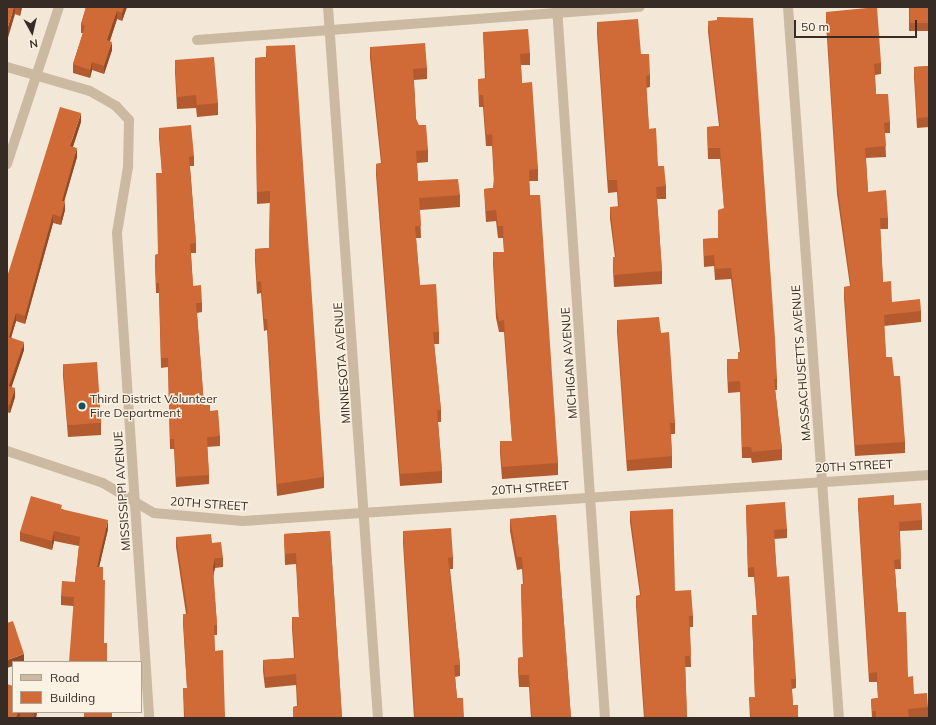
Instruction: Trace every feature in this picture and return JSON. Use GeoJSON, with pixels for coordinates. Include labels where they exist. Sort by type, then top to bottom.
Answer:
{"type":"FeatureCollection","features":[{"type":"Feature","properties":{"kind":"street"},"geometry":{"type":"LineString","coordinates":[[7,164],[59,7]]}},
{"type":"Feature","properties":{"kind":"street","name":"MINNESOTA AVENUE"},"geometry":{"type":"LineString","coordinates":[[328,7],[366,512],[378,718]]}},
{"type":"Feature","properties":{"kind":"street"},"geometry":{"type":"LineString","coordinates":[[198,40],[557,10],[640,7]]}},
{"type":"Feature","properties":{"kind":"street","name":"MASSACHUSETTS AVENUE"},"geometry":{"type":"LineString","coordinates":[[788,7],[839,718]]}},
{"type":"Feature","properties":{"kind":"street","name":"MICHIGAN AVENUE"},"geometry":{"type":"LineString","coordinates":[[557,10],[605,718]]}},
{"type":"Feature","properties":{"kind":"street","name":"MISSISSIPPI AVENUE"},"geometry":{"type":"LineString","coordinates":[[7,67],[90,90],[116,106],[128,120],[128,167],[117,233],[136,502],[149,718]]}},
{"type":"Feature","properties":{"kind":"street","name":"20TH STREET"},"geometry":{"type":"LineString","coordinates":[[7,451],[103,484],[154,513],[243,521],[929,475]]}},
{"type":"Feature","properties":{"kind":"building"},"geometry":{"type":"Polygon","coordinates":[[[7,7],[14,7],[7,30],[7,7]]]}},
{"type":"Feature","properties":{"kind":"building"},"geometry":{"type":"Polygon","coordinates":[[[86,7],[124,7],[122,13],[117,11],[107,40],[112,42],[104,66],[92,62],[90,70],[73,64],[85,26],[81,24],[86,7]]]}},
{"type":"Feature","properties":{"kind":"building"},"geometry":{"type":"Polygon","coordinates":[[[877,7],[881,63],[874,64],[876,94],[888,94],[890,122],[884,123],[886,146],[865,148],[868,192],[886,190],[888,218],[880,218],[883,282],[891,281],[892,302],[920,299],[921,311],[884,315],[886,357],[892,357],[894,376],[900,376],[905,442],[855,445],[844,287],[851,286],[837,183],[826,12],[877,7]]]}},
{"type":"Feature","properties":{"kind":"building"},"geometry":{"type":"Polygon","coordinates":[[[910,7],[929,7],[929,23],[910,23],[910,7]]]}},
{"type":"Feature","properties":{"kind":"building"},"geometry":{"type":"Polygon","coordinates":[[[717,17],[753,18],[775,339],[777,379],[774,379],[782,449],[752,452],[751,447],[742,447],[740,381],[728,382],[727,359],[738,359],[738,352],[741,352],[731,268],[715,269],[714,255],[704,256],[703,239],[718,238],[718,210],[724,208],[720,148],[708,148],[707,127],[720,126],[708,21],[717,20],[717,17]]]}},
{"type":"Feature","properties":{"kind":"building"},"geometry":{"type":"Polygon","coordinates":[[[638,19],[641,54],[649,54],[650,75],[646,76],[649,129],[656,128],[658,166],[664,166],[666,186],[656,187],[662,271],[614,275],[613,257],[616,257],[610,207],[619,206],[617,180],[608,180],[597,22],[638,19]]]}},
{"type":"Feature","properties":{"kind":"building"},"geometry":{"type":"Polygon","coordinates":[[[528,29],[530,53],[520,54],[522,83],[532,82],[538,169],[529,170],[530,195],[540,195],[558,463],[502,467],[500,441],[512,441],[504,320],[499,321],[496,306],[493,252],[504,252],[503,226],[498,226],[496,210],[486,211],[484,189],[493,188],[494,178],[492,134],[486,135],[483,95],[479,95],[478,79],[486,78],[483,32],[528,29]]]}},
{"type":"Feature","properties":{"kind":"building"},"geometry":{"type":"Polygon","coordinates":[[[425,43],[427,68],[413,69],[416,119],[419,125],[426,125],[428,150],[416,151],[418,181],[458,179],[460,195],[419,198],[421,226],[415,226],[420,285],[436,284],[439,332],[433,332],[441,410],[437,410],[442,471],[400,474],[376,164],[382,163],[370,47],[425,43]]]}},
{"type":"Feature","properties":{"kind":"building"},"geometry":{"type":"Polygon","coordinates":[[[295,45],[324,477],[277,484],[267,319],[264,319],[261,281],[257,282],[255,249],[269,248],[270,191],[257,192],[255,58],[267,57],[266,46],[295,45]]]}},
{"type":"Feature","properties":{"kind":"building"},"geometry":{"type":"Polygon","coordinates":[[[214,57],[218,103],[197,105],[196,95],[177,97],[175,60],[214,57]]]}},
{"type":"Feature","properties":{"kind":"building"},"geometry":{"type":"Polygon","coordinates":[[[929,66],[929,117],[917,118],[914,67],[929,66]]]}},
{"type":"Feature","properties":{"kind":"building"},"geometry":{"type":"Polygon","coordinates":[[[60,107],[81,113],[70,146],[77,148],[62,201],[65,201],[61,217],[53,214],[25,316],[16,313],[9,337],[24,342],[9,386],[15,388],[10,405],[7,404],[7,277],[60,107]]]}},
{"type":"Feature","properties":{"kind":"building"},"geometry":{"type":"Polygon","coordinates":[[[191,125],[194,156],[189,157],[196,243],[190,244],[193,286],[201,285],[202,303],[196,303],[204,405],[210,405],[210,411],[218,410],[220,436],[207,437],[209,475],[176,477],[174,439],[170,439],[168,358],[161,358],[159,283],[156,283],[155,255],[158,254],[156,173],[162,173],[159,128],[191,125]]]}},
{"type":"Feature","properties":{"kind":"building"},"geometry":{"type":"Polygon","coordinates":[[[659,317],[661,333],[669,332],[675,423],[670,423],[672,456],[627,460],[617,320],[659,317]]]}},
{"type":"Feature","properties":{"kind":"building","name":"Third District Volunteer Fire Department"},"geometry":{"type":"Polygon","coordinates":[[[97,362],[101,423],[67,425],[63,364],[97,362]]]}},
{"type":"Feature","properties":{"kind":"building"},"geometry":{"type":"Polygon","coordinates":[[[894,495],[894,505],[921,503],[922,520],[899,522],[901,559],[894,560],[898,612],[906,612],[908,677],[913,676],[914,694],[927,693],[928,707],[908,709],[909,718],[876,718],[876,711],[872,711],[871,699],[878,698],[877,672],[869,673],[858,498],[894,495]]]}},
{"type":"Feature","properties":{"kind":"building"},"geometry":{"type":"Polygon","coordinates":[[[31,496],[62,505],[61,509],[108,520],[97,567],[103,567],[103,580],[105,580],[104,643],[107,643],[107,661],[69,661],[74,597],[61,596],[62,581],[75,582],[80,537],[54,531],[52,541],[20,532],[31,496]]]}},
{"type":"Feature","properties":{"kind":"building"},"geometry":{"type":"Polygon","coordinates":[[[785,502],[787,529],[774,530],[777,577],[789,576],[796,679],[791,679],[793,705],[798,705],[798,718],[751,718],[749,697],[755,697],[752,615],[757,615],[754,567],[748,568],[746,505],[785,502]]]}},
{"type":"Feature","properties":{"kind":"building"},"geometry":{"type":"Polygon","coordinates":[[[673,509],[675,591],[691,590],[693,616],[689,616],[691,656],[685,656],[687,718],[645,718],[636,596],[641,595],[630,511],[673,509]]]}},
{"type":"Feature","properties":{"kind":"building"},"geometry":{"type":"Polygon","coordinates":[[[556,515],[571,718],[532,718],[529,675],[519,675],[518,658],[523,657],[521,584],[524,584],[522,557],[517,557],[510,519],[556,515]]]}},
{"type":"Feature","properties":{"kind":"building"},"geometry":{"type":"Polygon","coordinates":[[[451,528],[453,557],[448,558],[460,665],[454,665],[457,698],[463,698],[464,718],[415,718],[403,531],[451,528]]]}},
{"type":"Feature","properties":{"kind":"building"},"geometry":{"type":"Polygon","coordinates":[[[330,531],[342,718],[293,718],[293,707],[298,706],[296,674],[265,677],[263,660],[295,658],[292,617],[299,617],[296,553],[285,554],[284,534],[330,531]]]}},
{"type":"Feature","properties":{"kind":"building"},"geometry":{"type":"Polygon","coordinates":[[[211,534],[212,543],[221,542],[223,558],[215,558],[213,567],[217,625],[214,625],[215,651],[223,650],[225,718],[185,718],[183,688],[187,688],[183,614],[188,614],[176,537],[211,534]]]}},
{"type":"Feature","properties":{"kind":"building"},"geometry":{"type":"Polygon","coordinates":[[[13,621],[24,654],[7,660],[7,623],[13,621]]]}},
{"type":"Feature","properties":{"kind":"building"},"geometry":{"type":"Polygon","coordinates":[[[7,684],[12,686],[12,713],[18,713],[16,718],[7,718],[7,684]]]}},
{"type":"Feature","properties":{"kind":"building"},"geometry":{"type":"Polygon","coordinates":[[[84,713],[112,713],[112,718],[84,718],[84,713]]]}},
{"type":"Feature","properties":{"kind":"place","name":"Third District Volunteer Fire Department"},"geometry":{"type":"Point","coordinates":[82,406]}}]}
